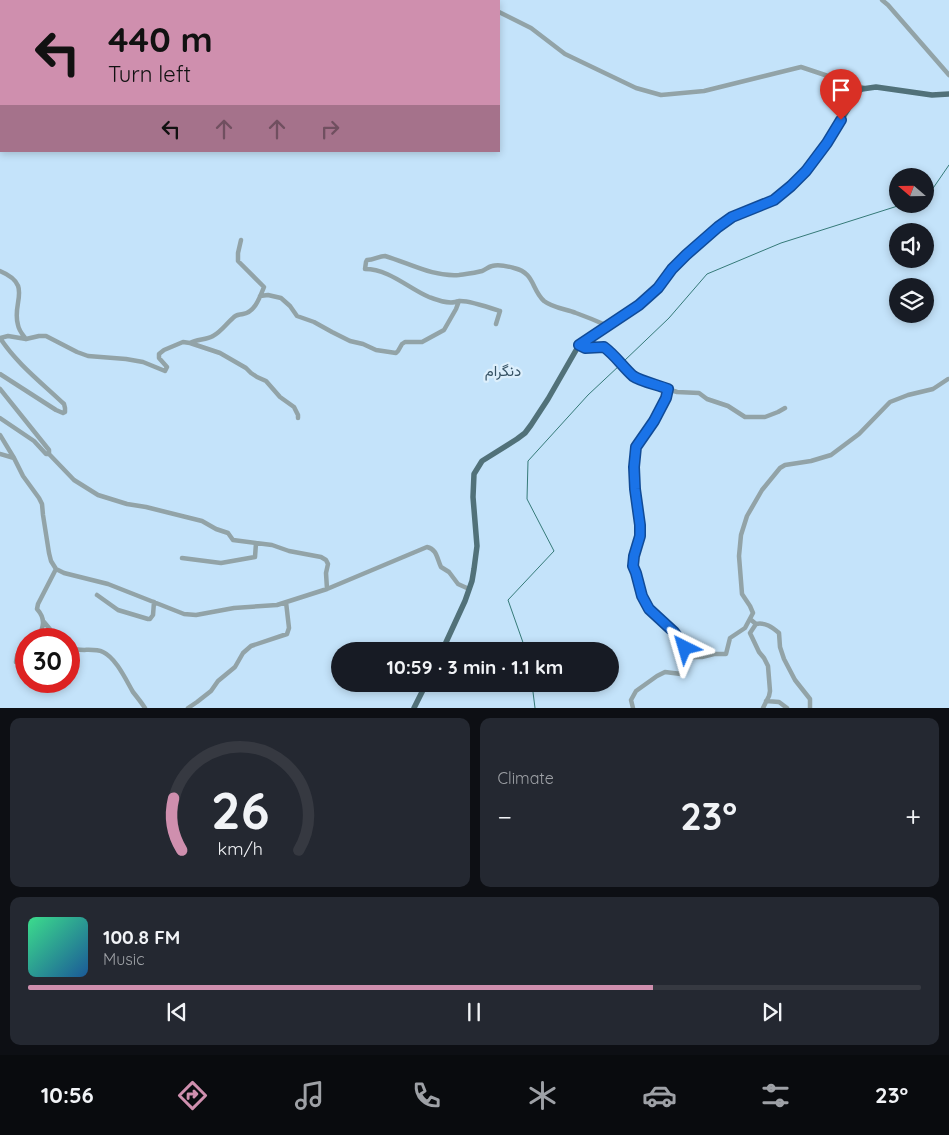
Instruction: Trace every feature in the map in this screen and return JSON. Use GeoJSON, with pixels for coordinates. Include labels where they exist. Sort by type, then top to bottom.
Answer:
{"type":"FeatureCollection","features":[{"type":"Feature","properties":{"kind":"main road"},"geometry":{"type":"LineString","coordinates":[[446,642],[469,589],[474,569],[477,546],[473,497],[474,474],[482,461],[517,439],[531,425],[548,400],[579,345],[647,299],[672,269],[718,227],[732,217],[774,200],[791,186],[806,171],[827,143],[856,93],[876,88],[932,95],[949,94]]}},
{"type":"Feature","properties":{"kind":"main road"},"geometry":{"type":"LineString","coordinates":[[414,708],[422,692]]}},
{"type":"Feature","properties":{"kind":"street"},"geometry":{"type":"LineString","coordinates":[[882,0],[949,75]]}},
{"type":"Feature","properties":{"kind":"street"},"geometry":{"type":"LineString","coordinates":[[500,12],[531,28],[565,54],[636,88],[662,95],[704,91],[801,67],[866,89]]}},
{"type":"Feature","properties":{"kind":"street"},"geometry":{"type":"LineString","coordinates":[[190,343],[215,335],[234,316],[248,313],[255,306],[260,296],[263,285],[256,281],[251,273],[238,261],[241,240]]}},
{"type":"Feature","properties":{"kind":"street"},"geometry":{"type":"LineString","coordinates":[[496,324],[500,312],[476,304],[459,301],[448,302],[428,297],[387,274],[374,270],[365,270],[366,262],[367,260],[385,256],[415,267],[457,275],[482,271],[491,266],[513,267],[530,277],[539,295],[545,301],[558,308],[577,313],[608,326]]}},
{"type":"Feature","properties":{"kind":"street"},"geometry":{"type":"LineString","coordinates":[[0,271],[13,278],[18,285],[20,296],[17,316],[18,326],[26,339]]}},
{"type":"Feature","properties":{"kind":"street"},"geometry":{"type":"LineString","coordinates":[[260,296],[268,295],[281,298],[297,316],[314,322],[350,341],[376,350],[396,353],[405,342],[422,342],[444,330],[459,301]]}},
{"type":"Feature","properties":{"kind":"street"},"geometry":{"type":"LineString","coordinates":[[0,374],[62,413],[65,408],[64,404],[22,365],[7,349],[0,338],[8,336],[26,339],[46,336],[88,356],[126,358],[143,362],[165,371],[167,367],[159,358],[159,354],[179,343],[190,343],[220,353],[266,381],[280,398],[294,407],[298,418]]}},
{"type":"Feature","properties":{"kind":"street"},"geometry":{"type":"LineString","coordinates":[[579,345],[585,348],[604,347],[632,375],[677,392],[699,393],[708,399],[728,406],[745,417],[765,417],[785,408]]}},
{"type":"Feature","properties":{"kind":"street"},"geometry":{"type":"LineString","coordinates":[[688,657],[726,654],[730,638],[745,628],[753,613],[742,594],[739,556],[741,535],[747,516],[762,490],[780,468],[785,465],[811,461],[830,455],[859,434],[890,402],[933,389],[948,379],[949,386]]}},
{"type":"Feature","properties":{"kind":"street"},"geometry":{"type":"LineString","coordinates":[[0,388],[49,450],[49,454]]}},
{"type":"Feature","properties":{"kind":"street"},"geometry":{"type":"LineString","coordinates":[[633,708],[631,700],[636,691],[665,672],[681,674],[686,668],[688,657],[679,638],[649,609],[642,596],[633,566],[640,536],[634,467],[636,447],[654,421],[666,398],[668,389]]}},
{"type":"Feature","properties":{"kind":"street"},"geometry":{"type":"LineString","coordinates":[[0,418],[34,440],[74,480],[98,495],[127,504],[202,521],[228,533],[233,540],[272,545],[289,551],[321,557],[328,564],[326,573],[327,589]]}},
{"type":"Feature","properties":{"kind":"street"},"geometry":{"type":"LineString","coordinates":[[0,435],[23,476],[42,504],[48,553],[56,568],[64,573],[108,584],[184,614],[196,615],[234,608],[277,605],[327,589],[427,547],[435,550],[441,567],[450,572],[458,584],[469,589]]}},
{"type":"Feature","properties":{"kind":"street"},"geometry":{"type":"LineString","coordinates":[[0,454],[14,458]]}},
{"type":"Feature","properties":{"kind":"street"},"geometry":{"type":"LineString","coordinates":[[182,558],[221,563],[248,559],[255,557],[256,543]]}},
{"type":"Feature","properties":{"kind":"street"},"geometry":{"type":"LineString","coordinates":[[49,628],[37,608],[56,568]]}},
{"type":"Feature","properties":{"kind":"street"},"geometry":{"type":"LineString","coordinates":[[97,595],[118,610],[148,619],[153,615],[154,602]]}},
{"type":"Feature","properties":{"kind":"street"},"geometry":{"type":"LineString","coordinates":[[188,708],[211,691],[251,646],[287,634],[290,628],[286,602]]}},
{"type":"Feature","properties":{"kind":"street"},"geometry":{"type":"LineString","coordinates":[[750,619],[756,624]]}},
{"type":"Feature","properties":{"kind":"street"},"geometry":{"type":"LineString","coordinates":[[42,628],[44,622]]}},
{"type":"Feature","properties":{"kind":"street"},"geometry":{"type":"LineString","coordinates":[[763,708],[770,690],[768,666],[750,633],[753,626],[762,623],[774,628],[779,633],[784,659],[795,680],[810,699],[810,708]]}},
{"type":"Feature","properties":{"kind":"street"},"geometry":{"type":"LineString","coordinates":[[80,650],[103,652],[113,659],[145,708]]}},
{"type":"Feature","properties":{"kind":"street"},"geometry":{"type":"LineString","coordinates":[[766,702],[779,702],[787,708]]}},
{"type":"Feature","properties":{"kind":"waterway"},"geometry":{"type":"LineString","coordinates":[[934,187],[949,165]]}},
{"type":"Feature","properties":{"kind":"waterway"},"geometry":{"type":"LineString","coordinates":[[623,362],[669,318],[707,274],[781,243],[889,209]]}},
{"type":"Feature","properties":{"kind":"waterway"},"geometry":{"type":"LineString","coordinates":[[523,642],[508,600],[554,551],[527,499],[528,461],[588,395],[620,365]]}},
{"type":"Feature","properties":{"kind":"waterway"},"geometry":{"type":"LineString","coordinates":[[533,692],[535,708]]}},
{"type":"Feature","properties":{"kind":"district","name":"دنگرام"},"geometry":{"type":"Point","coordinates":[503,371]}},
{"type":"Feature","properties":{"kind":"route"},"geometry":{"type":"LineString","coordinates":[[685,648],[674,632],[649,609],[642,596],[633,566],[640,536],[634,467],[636,447],[654,421],[666,398],[668,389],[632,375],[604,347],[585,348],[579,345],[647,299],[672,269],[718,227],[732,217],[774,200],[791,186],[806,171],[841,120]]}}]}
